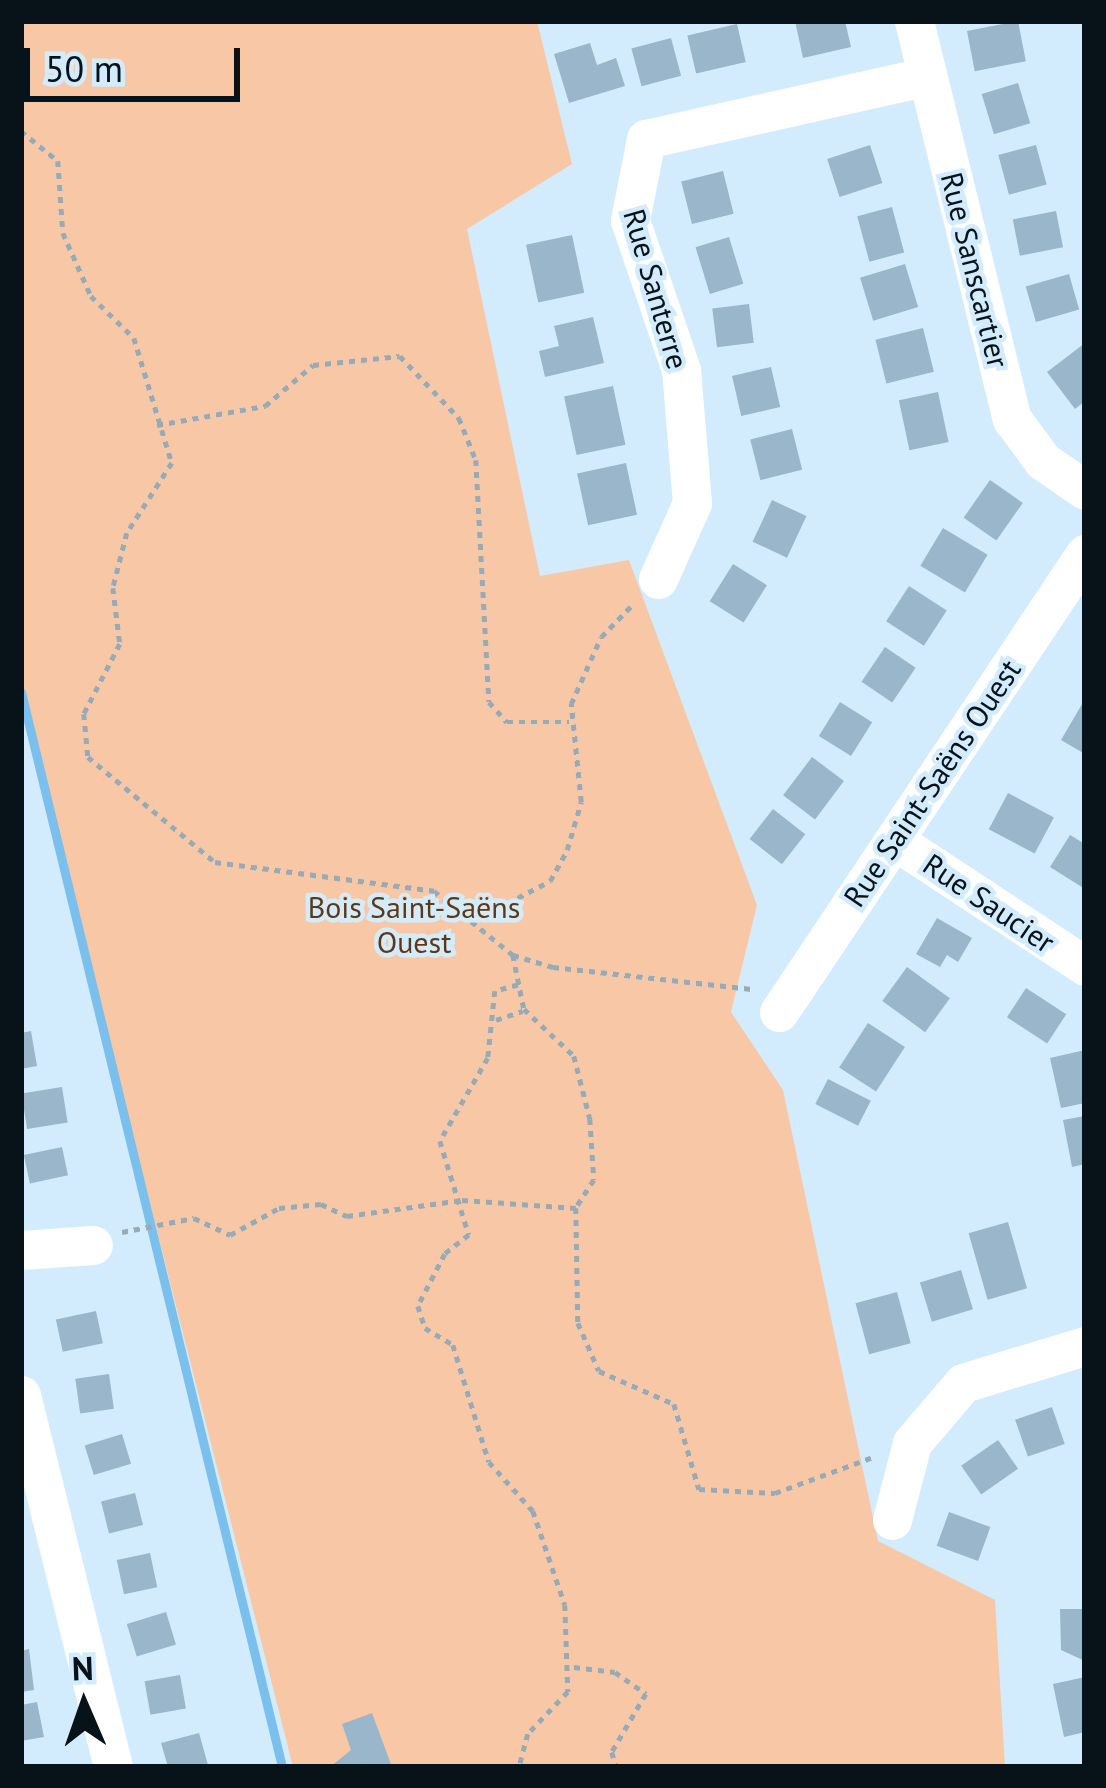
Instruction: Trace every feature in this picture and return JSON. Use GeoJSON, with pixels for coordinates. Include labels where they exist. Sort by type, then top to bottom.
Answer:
{"type":"FeatureCollection","features":[{"type":"Feature","properties":{"kind":"street","name":"Rue Sanscartier"},"geometry":{"type":"LineString","coordinates":[[914,21],[1012,419],[1043,461],[1085,490]]}},
{"type":"Feature","properties":{"kind":"street","name":"Rue Santerre"},"geometry":{"type":"LineString","coordinates":[[658,579],[692,502],[680,370],[630,220],[646,139],[927,76]]}},
{"type":"Feature","properties":{"kind":"street","name":"Rue Saint-Saëns Ouest"},"geometry":{"type":"LineString","coordinates":[[781,1008],[1085,554]]}},
{"type":"Feature","properties":{"kind":"street","name":"Rue Saucier"},"geometry":{"type":"LineString","coordinates":[[894,840],[1085,966]]}},
{"type":"Feature","properties":{"kind":"street"},"geometry":{"type":"LineString","coordinates":[[21,1250],[93,1246]]}},
{"type":"Feature","properties":{"kind":"street"},"geometry":{"type":"LineString","coordinates":[[892,1520],[908,1455],[963,1383],[1085,1346]]}},
{"type":"Feature","properties":{"kind":"street"},"geometry":{"type":"LineString","coordinates":[[21,1395],[113,1767]]}},
{"type":"Feature","properties":{"kind":"path"},"geometry":{"type":"LineString","coordinates":[[21,131],[58,161],[63,233],[91,296],[134,338],[171,476],[127,533],[113,588],[120,644],[84,714],[88,758],[215,862],[409,885],[449,896],[512,955],[524,1009],[574,1056],[594,1180],[576,1208],[578,1324],[599,1371],[674,1404],[698,1489],[775,1493],[908,1455]]}},
{"type":"Feature","properties":{"kind":"path"},"geometry":{"type":"LineString","coordinates":[[157,425],[265,406],[313,365],[400,356],[459,418],[476,460],[472,526],[494,714],[569,722]]}},
{"type":"Feature","properties":{"kind":"path"},"geometry":{"type":"LineString","coordinates":[[476,920],[550,881],[567,850],[581,802],[569,722],[601,638],[658,579]]}},
{"type":"Feature","properties":{"kind":"path"},"geometry":{"type":"LineString","coordinates":[[512,955],[744,986],[781,1008]]}},
{"type":"Feature","properties":{"kind":"path"},"geometry":{"type":"LineString","coordinates":[[518,985],[495,992],[496,1021],[488,1058],[440,1141],[470,1235],[445,1254],[419,1317],[454,1346],[489,1462],[539,1524],[574,1667],[519,1767]]}},
{"type":"Feature","properties":{"kind":"path"},"geometry":{"type":"LineString","coordinates":[[496,1021],[524,1009]]}},
{"type":"Feature","properties":{"kind":"path"},"geometry":{"type":"LineString","coordinates":[[93,1246],[194,1218],[230,1235],[279,1208],[321,1204],[346,1216],[462,1200],[576,1208]]}},
{"type":"Feature","properties":{"kind":"path"},"geometry":{"type":"LineString","coordinates":[[574,1667],[615,1672],[646,1694],[612,1752],[616,1767]]}},
{"type":"Feature","properties":{"kind":"green space","name":"Bois Saint-Saëns Ouest"},"geometry":{"type":"Polygon","coordinates":[[[21,21],[537,21],[572,164],[467,229],[540,576],[629,560],[757,905],[731,1012],[783,1090],[878,1541],[995,1600],[1005,1767],[293,1767],[21,695],[21,21]]]}},
{"type":"Feature","properties":{"kind":"building"},"geometry":{"type":"Polygon","coordinates":[[[795,21],[845,21],[851,47],[803,58],[795,21]]]}},
{"type":"Feature","properties":{"kind":"building"},"geometry":{"type":"Polygon","coordinates":[[[1018,21],[1026,61],[975,71],[967,31],[1018,21]]]}},
{"type":"Feature","properties":{"kind":"building"},"geometry":{"type":"Polygon","coordinates":[[[737,24],[746,62],[696,73],[687,35],[737,24]]]}},
{"type":"Feature","properties":{"kind":"building"},"geometry":{"type":"Polygon","coordinates":[[[671,38],[681,76],[641,86],[631,49],[671,38]]]}},
{"type":"Feature","properties":{"kind":"building"},"geometry":{"type":"Polygon","coordinates":[[[590,43],[597,65],[616,58],[625,86],[569,103],[554,54],[590,43]]]}},
{"type":"Feature","properties":{"kind":"building"},"geometry":{"type":"Polygon","coordinates":[[[1018,83],[1030,123],[994,134],[982,94],[1018,83]]]}},
{"type":"Feature","properties":{"kind":"building"},"geometry":{"type":"Polygon","coordinates":[[[870,145],[882,183],[840,197],[827,159],[870,145]]]}},
{"type":"Feature","properties":{"kind":"building"},"geometry":{"type":"Polygon","coordinates":[[[1036,145],[1047,185],[1009,195],[998,155],[1036,145]]]}},
{"type":"Feature","properties":{"kind":"building"},"geometry":{"type":"Polygon","coordinates":[[[723,171],[734,214],[692,224],[681,181],[723,171]]]}},
{"type":"Feature","properties":{"kind":"building"},"geometry":{"type":"Polygon","coordinates":[[[892,207],[904,252],[869,262],[857,216],[892,207]]]}},
{"type":"Feature","properties":{"kind":"building"},"geometry":{"type":"Polygon","coordinates":[[[1056,211],[1063,247],[1020,256],[1013,219],[1056,211]]]}},
{"type":"Feature","properties":{"kind":"building"},"geometry":{"type":"Polygon","coordinates":[[[572,235],[584,293],[538,302],[526,245],[572,235]]]}},
{"type":"Feature","properties":{"kind":"building"},"geometry":{"type":"Polygon","coordinates":[[[729,237],[743,284],[710,294],[696,247],[729,237]]]}},
{"type":"Feature","properties":{"kind":"building"},"geometry":{"type":"Polygon","coordinates":[[[905,264],[918,307],[873,321],[860,278],[905,264]]]}},
{"type":"Feature","properties":{"kind":"building"},"geometry":{"type":"Polygon","coordinates":[[[1069,274],[1079,310],[1036,322],[1026,286],[1069,274]]]}},
{"type":"Feature","properties":{"kind":"building"},"geometry":{"type":"Polygon","coordinates":[[[749,304],[754,343],[717,347],[712,309],[749,304]]]}},
{"type":"Feature","properties":{"kind":"building"},"geometry":{"type":"Polygon","coordinates":[[[593,317],[604,363],[545,377],[539,351],[559,346],[554,326],[593,317]]]}},
{"type":"Feature","properties":{"kind":"building"},"geometry":{"type":"Polygon","coordinates":[[[923,328],[934,372],[886,384],[875,340],[923,328]]]}},
{"type":"Feature","properties":{"kind":"building"},"geometry":{"type":"Polygon","coordinates":[[[1085,343],[1085,401],[1075,409],[1047,372],[1085,343]]]}},
{"type":"Feature","properties":{"kind":"building"},"geometry":{"type":"Polygon","coordinates":[[[771,367],[780,407],[741,416],[732,376],[771,367]]]}},
{"type":"Feature","properties":{"kind":"building"},"geometry":{"type":"Polygon","coordinates":[[[613,386],[625,445],[577,455],[564,396],[613,386]]]}},
{"type":"Feature","properties":{"kind":"building"},"geometry":{"type":"Polygon","coordinates":[[[938,392],[949,442],[909,450],[899,400],[938,392]]]}},
{"type":"Feature","properties":{"kind":"building"},"geometry":{"type":"Polygon","coordinates":[[[792,429],[802,470],[760,480],[750,439],[792,429]]]}},
{"type":"Feature","properties":{"kind":"building"},"geometry":{"type":"Polygon","coordinates":[[[626,463],[637,515],[588,525],[577,473],[626,463]]]}},
{"type":"Feature","properties":{"kind":"building"},"geometry":{"type":"Polygon","coordinates":[[[990,480],[1023,503],[996,541],[964,518],[990,480]]]}},
{"type":"Feature","properties":{"kind":"building"},"geometry":{"type":"Polygon","coordinates":[[[772,500],[806,516],[787,558],[753,542],[772,500]]]}},
{"type":"Feature","properties":{"kind":"building"},"geometry":{"type":"Polygon","coordinates":[[[943,528],[988,555],[965,592],[920,566],[943,528]]]}},
{"type":"Feature","properties":{"kind":"building"},"geometry":{"type":"Polygon","coordinates":[[[733,564],[767,585],[744,623],[710,601],[733,564]]]}},
{"type":"Feature","properties":{"kind":"building"},"geometry":{"type":"Polygon","coordinates":[[[909,586],[947,611],[924,646],[886,621],[909,586]]]}},
{"type":"Feature","properties":{"kind":"building"},"geometry":{"type":"Polygon","coordinates":[[[885,647],[916,668],[892,703],[862,682],[885,647]]]}},
{"type":"Feature","properties":{"kind":"building"},"geometry":{"type":"Polygon","coordinates":[[[1085,699],[1085,754],[1061,740],[1085,699]]]}},
{"type":"Feature","properties":{"kind":"building"},"geometry":{"type":"Polygon","coordinates":[[[840,702],[872,722],[851,756],[819,736],[840,702]]]}},
{"type":"Feature","properties":{"kind":"building"},"geometry":{"type":"Polygon","coordinates":[[[812,757],[844,781],[815,819],[783,795],[812,757]]]}},
{"type":"Feature","properties":{"kind":"building"},"geometry":{"type":"Polygon","coordinates":[[[1008,793],[1054,817],[1035,854],[989,829],[1008,793]]]}},
{"type":"Feature","properties":{"kind":"building"},"geometry":{"type":"Polygon","coordinates":[[[773,809],[805,834],[782,864],[750,839],[773,809]]]}},
{"type":"Feature","properties":{"kind":"building"},"geometry":{"type":"Polygon","coordinates":[[[1070,835],[1085,844],[1085,889],[1050,867],[1070,835]]]}},
{"type":"Feature","properties":{"kind":"building"},"geometry":{"type":"Polygon","coordinates":[[[937,918],[972,938],[958,962],[947,955],[940,967],[916,954],[937,918]]]}},
{"type":"Feature","properties":{"kind":"building"},"geometry":{"type":"Polygon","coordinates":[[[907,967],[950,998],[925,1032],[882,1001],[907,967]]]}},
{"type":"Feature","properties":{"kind":"building"},"geometry":{"type":"Polygon","coordinates":[[[1026,988],[1066,1014],[1047,1043],[1007,1017],[1026,988]]]}},
{"type":"Feature","properties":{"kind":"building"},"geometry":{"type":"Polygon","coordinates":[[[868,1023],[905,1047],[876,1091],[839,1067],[868,1023]]]}},
{"type":"Feature","properties":{"kind":"building"},"geometry":{"type":"Polygon","coordinates":[[[31,1031],[37,1066],[21,1069],[21,1033],[31,1031]]]}},
{"type":"Feature","properties":{"kind":"building"},"geometry":{"type":"Polygon","coordinates":[[[1085,1050],[1085,1103],[1061,1108],[1050,1058],[1085,1050]]]}},
{"type":"Feature","properties":{"kind":"building"},"geometry":{"type":"Polygon","coordinates":[[[828,1079],[871,1101],[858,1126],[815,1104],[828,1079]]]}},
{"type":"Feature","properties":{"kind":"building"},"geometry":{"type":"Polygon","coordinates":[[[62,1087],[68,1123],[27,1129],[22,1093],[62,1087]]]}},
{"type":"Feature","properties":{"kind":"building"},"geometry":{"type":"Polygon","coordinates":[[[1085,1116],[1085,1164],[1072,1167],[1063,1120],[1085,1116]]]}},
{"type":"Feature","properties":{"kind":"building"},"geometry":{"type":"Polygon","coordinates":[[[62,1147],[68,1175],[30,1183],[24,1155],[62,1147]]]}},
{"type":"Feature","properties":{"kind":"building"},"geometry":{"type":"Polygon","coordinates":[[[1008,1222],[1027,1288],[988,1300],[969,1233],[1008,1222]]]}},
{"type":"Feature","properties":{"kind":"building"},"geometry":{"type":"Polygon","coordinates":[[[961,1270],[973,1309],[932,1322],[920,1283],[961,1270]]]}},
{"type":"Feature","properties":{"kind":"building"},"geometry":{"type":"Polygon","coordinates":[[[897,1292],[911,1343],[869,1354],[855,1303],[897,1292]]]}},
{"type":"Feature","properties":{"kind":"building"},"geometry":{"type":"Polygon","coordinates":[[[96,1311],[103,1343],[63,1352],[56,1320],[96,1311]]]}},
{"type":"Feature","properties":{"kind":"building"},"geometry":{"type":"Polygon","coordinates":[[[109,1374],[114,1409],[80,1413],[75,1379],[109,1374]]]}},
{"type":"Feature","properties":{"kind":"building"},"geometry":{"type":"Polygon","coordinates":[[[1052,1407],[1065,1444],[1028,1457],[1015,1420],[1052,1407]]]}},
{"type":"Feature","properties":{"kind":"building"},"geometry":{"type":"Polygon","coordinates":[[[122,1434],[131,1464],[94,1475],[85,1445],[122,1434]]]}},
{"type":"Feature","properties":{"kind":"building"},"geometry":{"type":"Polygon","coordinates":[[[998,1440],[1018,1469],[981,1494],[961,1466],[998,1440]]]}},
{"type":"Feature","properties":{"kind":"building"},"geometry":{"type":"Polygon","coordinates":[[[135,1493],[143,1525],[109,1533],[101,1501],[135,1493]]]}},
{"type":"Feature","properties":{"kind":"building"},"geometry":{"type":"Polygon","coordinates":[[[949,1512],[990,1527],[978,1561],[937,1546],[949,1512]]]}},
{"type":"Feature","properties":{"kind":"building"},"geometry":{"type":"Polygon","coordinates":[[[150,1553],[157,1587],[124,1594],[117,1560],[150,1553]]]}},
{"type":"Feature","properties":{"kind":"building"},"geometry":{"type":"Polygon","coordinates":[[[1060,1609],[1085,1609],[1085,1661],[1061,1650],[1060,1609]]]}},
{"type":"Feature","properties":{"kind":"building"},"geometry":{"type":"Polygon","coordinates":[[[166,1612],[176,1645],[137,1657],[127,1624],[166,1612]]]}},
{"type":"Feature","properties":{"kind":"building"},"geometry":{"type":"Polygon","coordinates":[[[29,1649],[34,1690],[21,1692],[21,1651],[29,1649]]]}},
{"type":"Feature","properties":{"kind":"building"},"geometry":{"type":"Polygon","coordinates":[[[180,1675],[186,1708],[150,1715],[145,1681],[180,1675]]]}},
{"type":"Feature","properties":{"kind":"building"},"geometry":{"type":"Polygon","coordinates":[[[1085,1677],[1085,1732],[1064,1737],[1053,1684],[1085,1677]]]}},
{"type":"Feature","properties":{"kind":"building"},"geometry":{"type":"Polygon","coordinates":[[[37,1702],[44,1737],[21,1741],[21,1705],[37,1702]]]}},
{"type":"Feature","properties":{"kind":"building"},"geometry":{"type":"Polygon","coordinates":[[[372,1713],[392,1767],[330,1767],[351,1750],[342,1724],[372,1713]]]}},
{"type":"Feature","properties":{"kind":"building"},"geometry":{"type":"Polygon","coordinates":[[[199,1733],[208,1765],[168,1767],[161,1743],[199,1733]]]}},
{"type":"Feature","properties":{"kind":"waterway"},"geometry":{"type":"LineString","coordinates":[[21,692],[282,1767]]}}]}
